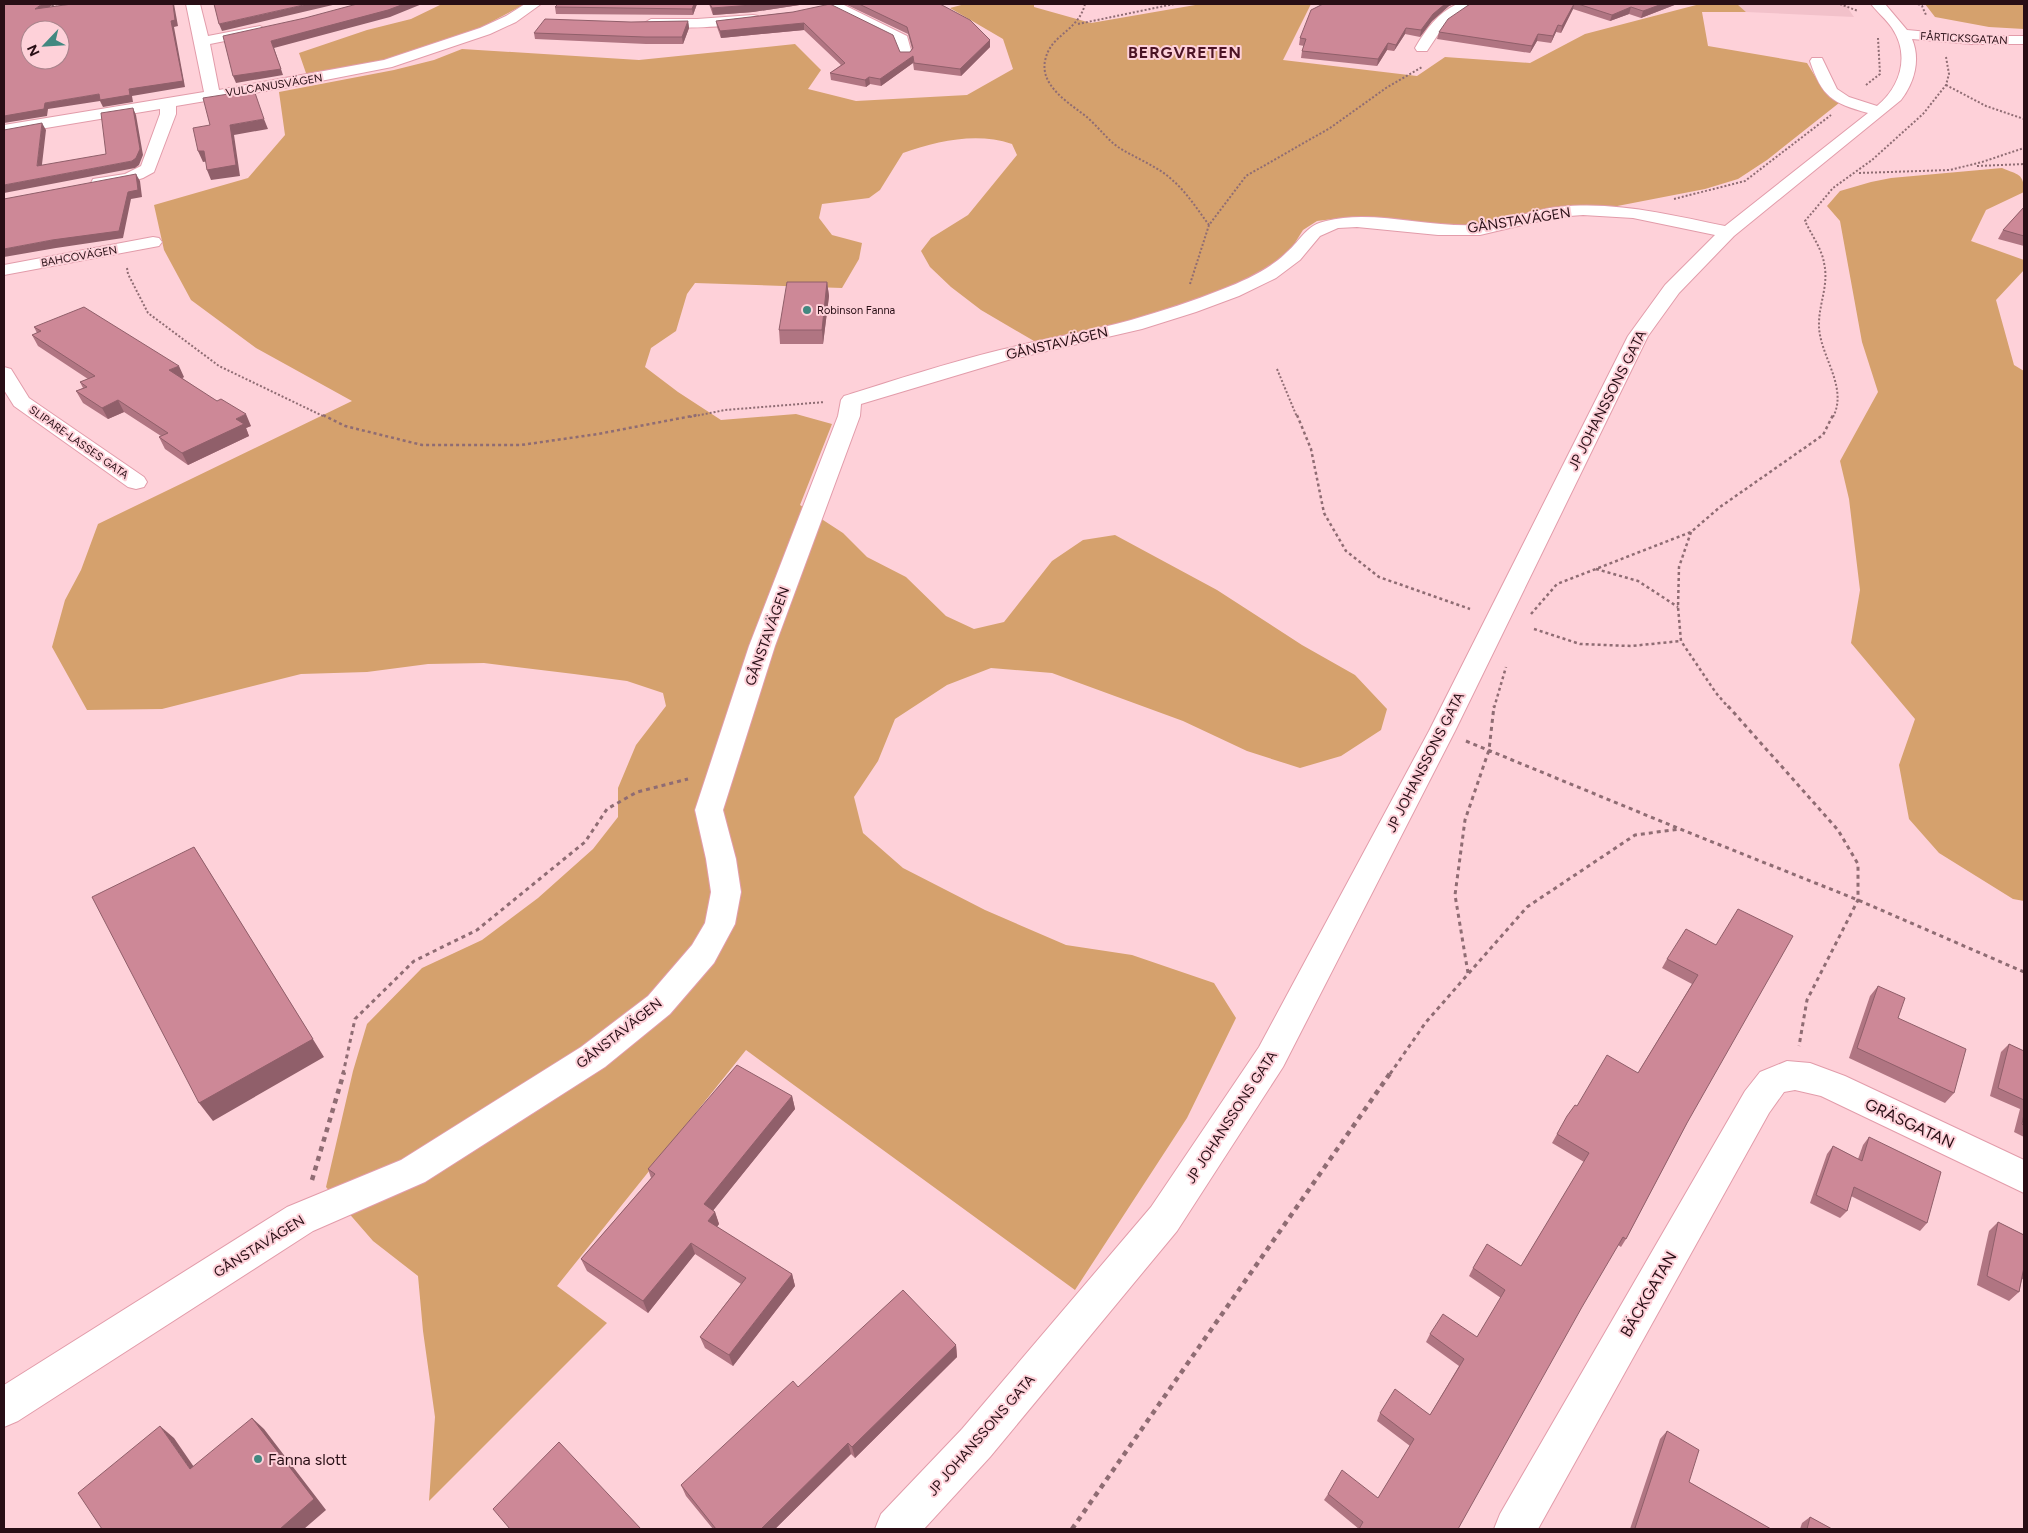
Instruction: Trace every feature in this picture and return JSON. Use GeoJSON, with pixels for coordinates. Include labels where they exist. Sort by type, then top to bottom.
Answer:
{"type":"FeatureCollection","features":[{"type":"Feature","properties":{"kind":"street"},"geometry":{"type":"LineString","coordinates":[[193,4],[212,95]]}},
{"type":"Feature","properties":{"kind":"street","name":"VULCANUSVÄGEN"},"geometry":{"type":"LineString","coordinates":[[4,130],[387,64],[459,41],[511,19],[534,4]]}},
{"type":"Feature","properties":{"kind":"street"},"geometry":{"type":"LineString","coordinates":[[817,8],[833,4],[902,39],[905,54]]}},
{"type":"Feature","properties":{"kind":"street"},"geometry":{"type":"LineString","coordinates":[[1422,48],[1440,20],[1456,9],[1468,4]]}},
{"type":"Feature","properties":{"kind":"street"},"geometry":{"type":"LineString","coordinates":[[1878,4],[1905,34]]}},
{"type":"Feature","properties":{"kind":"street"},"geometry":{"type":"LineString","coordinates":[[639,23],[705,23],[762,18]]}},
{"type":"Feature","properties":{"kind":"street"},"geometry":{"type":"LineString","coordinates":[[511,19],[533,19]]}},
{"type":"Feature","properties":{"kind":"street"},"geometry":{"type":"LineString","coordinates":[[202,41],[270,28]]}},
{"type":"Feature","properties":{"kind":"street","name":"FÅRTICKSGATAN"},"geometry":{"type":"LineString","coordinates":[[1905,34],[1972,40],[2024,40]]}},
{"type":"Feature","properties":{"kind":"street","name":"JP JOHANSSONS GATA"},"geometry":{"type":"LineString","coordinates":[[896,1529],[976,1443],[1164,1219],[1272,1057],[1442,731],[1638,336],[1672,288],[1728,232],[1880,111],[1898,94],[1910,66],[1905,34]]}},
{"type":"Feature","properties":{"kind":"street"},"geometry":{"type":"LineString","coordinates":[[1817,61],[1827,86],[1833,93],[1847,102],[1880,111]]}},
{"type":"Feature","properties":{"kind":"street"},"geometry":{"type":"LineString","coordinates":[[81,186],[130,177],[141,174],[148,169],[168,114],[168,103]]}},
{"type":"Feature","properties":{"kind":"street","name":"GÅNSTAVÄGEN"},"geometry":{"type":"LineString","coordinates":[[4,1407],[300,1219],[413,1171],[593,1057],[659,1005],[703,954],[720,924],[726,892],[721,859],[709,810],[762,646],[849,416],[851,400],[1003,355],[1135,325],[1189,308],[1232,292],[1270,274],[1294,256],[1314,232],[1325,226],[1338,223],[1357,222],[1438,230],[1480,230],[1556,212],[1584,210],[1633,213],[1728,232]]}},
{"type":"Feature","properties":{"kind":"street","name":"BAHCOVÄGEN"},"geometry":{"type":"LineString","coordinates":[[4,270],[153,242]]}},
{"type":"Feature","properties":{"kind":"street"},"geometry":{"type":"LineString","coordinates":[[4,373],[12,405]]}},
{"type":"Feature","properties":{"kind":"street","name":"SLIPARE-LASSES GATA"},"geometry":{"type":"LineString","coordinates":[[12,405],[136,482]]}},
{"type":"Feature","properties":{"kind":"street","name":"GRÄSGATAN"},"geometry":{"type":"LineString","coordinates":[[1795,1074],[1833,1086],[2024,1177]]}},
{"type":"Feature","properties":{"kind":"street","name":"BÄCKGATAN"},"geometry":{"type":"LineString","coordinates":[[1515,1529],[1757,1102],[1772,1082],[1795,1074]]}},
{"type":"Feature","properties":{"kind":"path"},"geometry":{"type":"LineString","coordinates":[[43,9],[57,4]]}},
{"type":"Feature","properties":{"kind":"path"},"geometry":{"type":"LineString","coordinates":[[1085,4],[1084,14],[1077,24],[1056,38],[1047,49],[1044,65],[1046,78],[1062,96],[1112,142],[1170,178],[1190,197],[1209,225]]}},
{"type":"Feature","properties":{"kind":"path"},"geometry":{"type":"LineString","coordinates":[[1077,24],[1174,4]]}},
{"type":"Feature","properties":{"kind":"path"},"geometry":{"type":"LineString","coordinates":[[1803,4],[1841,4],[1862,13],[1854,4]]}},
{"type":"Feature","properties":{"kind":"path"},"geometry":{"type":"LineString","coordinates":[[1528,618],[1556,584],[1691,532],[1720,507],[1823,435],[1837,408],[1836,383],[1820,335],[1819,313],[1827,278],[1824,260],[1805,221],[1833,188],[1856,173],[1923,114],[1946,85],[1949,74],[1946,57],[1939,38],[1922,6],[1918,4]]}},
{"type":"Feature","properties":{"kind":"path"},"geometry":{"type":"LineString","coordinates":[[1671,199],[1745,181],[1772,162],[1847,102],[1880,74],[1878,32]]}},
{"type":"Feature","properties":{"kind":"path"},"geometry":{"type":"LineString","coordinates":[[1189,308],[1190,280],[1209,225],[1246,176],[1330,128],[1386,88],[1427,64]]}},
{"type":"Feature","properties":{"kind":"path"},"geometry":{"type":"LineString","coordinates":[[1946,85],[1986,106],[2024,119]]}},
{"type":"Feature","properties":{"kind":"path"},"geometry":{"type":"LineString","coordinates":[[1974,166],[2024,148]]}},
{"type":"Feature","properties":{"kind":"path"},"geometry":{"type":"LineString","coordinates":[[1856,173],[1882,170],[1939,171],[1974,166],[2024,164]]}},
{"type":"Feature","properties":{"kind":"path"},"geometry":{"type":"LineString","coordinates":[[122,248],[128,274],[148,313],[219,366],[345,426],[422,445],[521,445],[598,434],[725,410],[851,400]]}},
{"type":"Feature","properties":{"kind":"path"},"geometry":{"type":"LineString","coordinates":[[1277,369],[1311,449],[1324,513],[1346,551],[1379,577],[1470,609]]}},
{"type":"Feature","properties":{"kind":"path"},"geometry":{"type":"LineString","coordinates":[[1691,532],[1679,567],[1678,607],[1681,641],[1716,693],[1838,830],[1858,864],[1858,900],[1807,1000],[1795,1074]]}},
{"type":"Feature","properties":{"kind":"path"},"geometry":{"type":"LineString","coordinates":[[1596,569],[1638,581],[1678,607]]}},
{"type":"Feature","properties":{"kind":"path"},"geometry":{"type":"LineString","coordinates":[[1534,629],[1580,644],[1632,646],[1681,641]]}},
{"type":"Feature","properties":{"kind":"path"},"geometry":{"type":"LineString","coordinates":[[1468,974],[1455,895],[1465,820],[1489,750],[1493,710],[1508,660]]}},
{"type":"Feature","properties":{"kind":"path"},"geometry":{"type":"LineString","coordinates":[[1442,731],[1858,900],[2024,972]]}},
{"type":"Feature","properties":{"kind":"path"},"geometry":{"type":"LineString","coordinates":[[300,1219],[346,1064],[355,1018],[414,961],[477,930],[530,888],[585,842],[607,808],[637,792],[722,769]]}},
{"type":"Feature","properties":{"kind":"path"},"geometry":{"type":"LineString","coordinates":[[1072,1529],[1426,1022],[1527,906],[1634,835],[1680,829]]}},
{"type":"Feature","properties":{"kind":"shaded area"},"geometry":{"type":"Polygon","coordinates":[[[442,4],[525,4],[480,28],[383,61],[307,76],[299,53],[367,30],[411,19],[442,4]]]}},
{"type":"Feature","properties":{"kind":"shaded area"},"geometry":{"type":"Polygon","coordinates":[[[965,4],[1034,4],[1034,7],[1091,23],[1201,4],[1311,4],[1283,60],[1417,76],[1445,57],[1530,63],[1585,34],[1700,4],[1737,4],[1746,12],[1702,12],[1708,46],[1807,63],[1821,86],[1839,103],[1767,160],[1738,179],[1705,189],[1607,208],[1552,208],[1477,226],[1440,226],[1362,219],[1317,221],[1303,230],[1288,254],[1263,271],[1227,290],[1130,320],[1063,337],[1034,341],[981,310],[951,287],[930,267],[921,251],[931,238],[968,215],[1017,155],[1012,144],[998,140],[957,139],[903,153],[880,190],[869,198],[822,204],[819,218],[832,235],[862,243],[859,259],[842,288],[695,283],[687,294],[676,331],[651,348],[645,367],[678,392],[721,420],[796,414],[832,424],[800,505],[843,533],[867,557],[906,577],[946,616],[974,629],[1004,622],[1052,561],[1083,540],[1115,535],[1217,590],[1302,645],[1355,675],[1387,709],[1381,730],[1341,756],[1300,768],[1247,751],[1183,721],[1052,673],[991,668],[947,685],[895,719],[878,761],[854,797],[863,833],[903,868],[985,910],[1066,945],[1132,955],[1214,983],[1236,1018],[1187,1118],[1075,1290],[746,1050],[557,1286],[607,1323],[429,1501],[435,1417],[423,1331],[418,1276],[373,1241],[326,1187],[353,1071],[367,1024],[422,968],[482,940],[538,898],[593,849],[618,817],[618,788],[636,745],[666,706],[663,693],[627,681],[484,663],[428,664],[367,672],[301,674],[162,709],[87,710],[52,647],[65,600],[81,570],[98,524],[352,401],[256,348],[191,300],[164,250],[154,205],[248,178],[285,135],[279,92],[394,70],[434,60],[462,49],[639,60],[795,44],[821,70],[808,89],[856,101],[967,95],[1013,69],[1003,39],[950,8],[965,4]]]}},
{"type":"Feature","properties":{"kind":"shaded area"},"geometry":{"type":"Polygon","coordinates":[[[1737,4],[1845,4],[1854,17],[1746,12],[1737,4]]]}},
{"type":"Feature","properties":{"kind":"shaded area"},"geometry":{"type":"Polygon","coordinates":[[[1925,4],[2024,4],[2024,29],[1989,27],[1935,17],[1925,4]]]}},
{"type":"Feature","properties":{"kind":"shaded area"},"geometry":{"type":"Polygon","coordinates":[[[2002,168],[2021,178],[2024,192],[1986,210],[1971,241],[2024,260],[2024,270],[1996,300],[2014,365],[2024,371],[2024,901],[2013,899],[1939,853],[1909,819],[1899,765],[1915,719],[1851,643],[1860,590],[1849,499],[1840,461],[1878,392],[1862,342],[1840,221],[1827,206],[1840,191],[1871,182],[1891,178],[2002,168]]]}},
{"type":"Feature","properties":{"kind":"building"},"geometry":{"type":"Polygon","coordinates":[[[4,4],[42,4],[35,9],[72,4],[173,4],[175,20],[171,21],[183,81],[129,89],[130,95],[100,100],[99,94],[45,103],[44,109],[4,116],[4,4]]]}},
{"type":"Feature","properties":{"kind":"building"},"geometry":{"type":"Polygon","coordinates":[[[214,4],[308,4],[219,24],[214,4]]]}},
{"type":"Feature","properties":{"kind":"building"},"geometry":{"type":"Polygon","coordinates":[[[357,4],[404,4],[271,41],[281,69],[233,76],[223,36],[305,18],[357,4]]]}},
{"type":"Feature","properties":{"kind":"building"},"geometry":{"type":"Polygon","coordinates":[[[558,4],[694,4],[692,9],[555,7],[558,4]]]}},
{"type":"Feature","properties":{"kind":"building"},"geometry":{"type":"Polygon","coordinates":[[[710,4],[762,4],[712,8],[710,4]]]}},
{"type":"Feature","properties":{"kind":"building"},"geometry":{"type":"Polygon","coordinates":[[[830,4],[893,35],[900,52],[910,52],[913,48],[907,27],[859,4],[940,4],[970,20],[990,40],[960,69],[914,63],[913,56],[880,79],[869,77],[865,80],[830,73],[845,63],[804,23],[720,31],[716,21],[793,12],[830,4]]]}},
{"type":"Feature","properties":{"kind":"building"},"geometry":{"type":"Polygon","coordinates":[[[1323,4],[1445,4],[1433,14],[1421,30],[1406,28],[1396,45],[1388,43],[1378,59],[1302,51],[1306,39],[1300,38],[1311,10],[1323,4]]]}},
{"type":"Feature","properties":{"kind":"building"},"geometry":{"type":"Polygon","coordinates":[[[1470,4],[1574,4],[1562,26],[1558,25],[1553,36],[1538,34],[1532,46],[1439,32],[1448,19],[1470,4]]]}},
{"type":"Feature","properties":{"kind":"building"},"geometry":{"type":"Polygon","coordinates":[[[1578,4],[1662,4],[1643,11],[1631,7],[1612,15],[1578,4]]]}},
{"type":"Feature","properties":{"kind":"building"},"geometry":{"type":"Polygon","coordinates":[[[545,19],[631,22],[688,21],[682,37],[534,33],[545,19]]]}},
{"type":"Feature","properties":{"kind":"building"},"geometry":{"type":"Polygon","coordinates":[[[254,90],[264,119],[230,125],[236,165],[207,170],[204,151],[198,151],[193,128],[210,125],[203,98],[254,90]]]}},
{"type":"Feature","properties":{"kind":"building"},"geometry":{"type":"Polygon","coordinates":[[[133,108],[140,149],[136,158],[132,161],[4,185],[4,130],[42,123],[37,166],[106,154],[101,113],[133,108]]]}},
{"type":"Feature","properties":{"kind":"building"},"geometry":{"type":"Polygon","coordinates":[[[136,174],[138,190],[128,192],[119,231],[4,249],[4,199],[136,174]]]}},
{"type":"Feature","properties":{"kind":"building"},"geometry":{"type":"Polygon","coordinates":[[[2024,207],[2024,236],[2003,230],[2024,207]]]}},
{"type":"Feature","properties":{"kind":"building"},"geometry":{"type":"Polygon","coordinates":[[[787,282],[827,282],[822,330],[779,330],[787,282]]]}},
{"type":"Feature","properties":{"kind":"building"},"geometry":{"type":"Polygon","coordinates":[[[84,307],[179,366],[169,370],[217,401],[221,399],[246,414],[236,419],[244,424],[182,453],[159,437],[168,433],[118,400],[102,408],[76,391],[87,387],[80,382],[95,376],[32,335],[41,331],[34,327],[84,307]]]}},
{"type":"Feature","properties":{"kind":"building"},"geometry":{"type":"Polygon","coordinates":[[[194,847],[313,1039],[199,1103],[92,897],[194,847]]]}},
{"type":"Feature","properties":{"kind":"building"},"geometry":{"type":"Polygon","coordinates":[[[1738,909],[1793,936],[1687,1123],[1626,1239],[1623,1237],[1582,1307],[1458,1529],[1359,1529],[1363,1522],[1328,1494],[1342,1470],[1378,1498],[1414,1439],[1380,1413],[1395,1389],[1430,1415],[1464,1359],[1430,1334],[1443,1314],[1477,1337],[1505,1290],[1473,1268],[1487,1244],[1521,1266],[1589,1153],[1557,1134],[1567,1116],[1575,1105],[1577,1106],[1607,1055],[1638,1073],[1698,975],[1667,959],[1686,929],[1716,945],[1738,909]]]}},
{"type":"Feature","properties":{"kind":"building"},"geometry":{"type":"Polygon","coordinates":[[[1878,986],[1905,998],[1898,1018],[1966,1049],[1954,1093],[1857,1048],[1878,986]]]}},
{"type":"Feature","properties":{"kind":"building"},"geometry":{"type":"Polygon","coordinates":[[[2009,1044],[2024,1051],[2024,1100],[1998,1088],[2009,1044]]]}},
{"type":"Feature","properties":{"kind":"building"},"geometry":{"type":"Polygon","coordinates":[[[737,1065],[792,1096],[704,1204],[715,1212],[708,1221],[792,1274],[729,1355],[700,1337],[746,1278],[691,1243],[643,1301],[581,1259],[655,1174],[648,1169],[737,1065]]]}},
{"type":"Feature","properties":{"kind":"building"},"geometry":{"type":"Polygon","coordinates":[[[1869,1137],[1941,1172],[1927,1223],[1854,1187],[1847,1211],[1816,1195],[1833,1146],[1862,1161],[1869,1137]]]}},
{"type":"Feature","properties":{"kind":"building"},"geometry":{"type":"Polygon","coordinates":[[[1998,1222],[2024,1235],[2024,1267],[2019,1292],[1987,1276],[1998,1222]]]}},
{"type":"Feature","properties":{"kind":"building"},"geometry":{"type":"Polygon","coordinates":[[[903,1290],[956,1345],[852,1447],[848,1443],[761,1529],[716,1529],[681,1485],[793,1381],[798,1387],[903,1290]]]}},
{"type":"Feature","properties":{"kind":"building","name":"Fanna slott"},"geometry":{"type":"Polygon","coordinates":[[[252,1418],[314,1499],[280,1529],[102,1529],[78,1493],[160,1426],[190,1469],[252,1418]]]}},
{"type":"Feature","properties":{"kind":"building"},"geometry":{"type":"Polygon","coordinates":[[[1667,1431],[1699,1450],[1689,1482],[1771,1529],[1635,1528],[1667,1431]]]}},
{"type":"Feature","properties":{"kind":"building"},"geometry":{"type":"Polygon","coordinates":[[[559,1442],[641,1529],[510,1529],[493,1509],[559,1442]]]}},
{"type":"Feature","properties":{"kind":"building"},"geometry":{"type":"Polygon","coordinates":[[[1810,1517],[1832,1529],[1807,1529],[1810,1517]]]}},
{"type":"Feature","properties":{"kind":"place","name":"Robinson Fanna"},"geometry":{"type":"Point","coordinates":[807,310]}},
{"type":"Feature","properties":{"kind":"place","name":"Fanna slott"},"geometry":{"type":"Point","coordinates":[258,1459]}},
{"type":"Feature","properties":{"kind":"district","name":"BERGVRETEN"},"geometry":{"type":"Point","coordinates":[1185,52]}}]}
